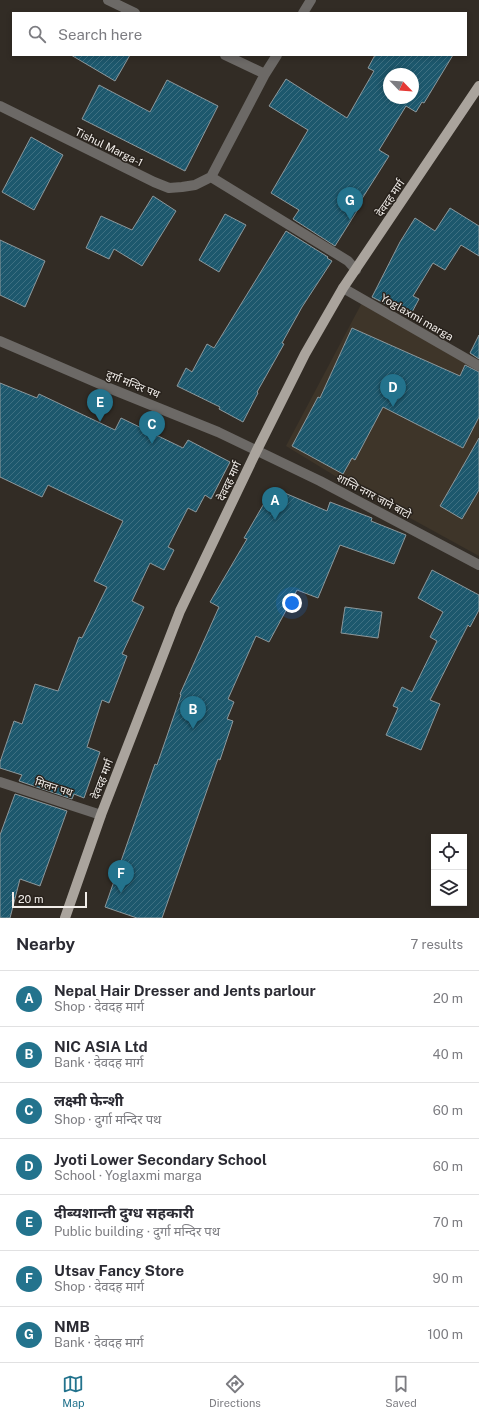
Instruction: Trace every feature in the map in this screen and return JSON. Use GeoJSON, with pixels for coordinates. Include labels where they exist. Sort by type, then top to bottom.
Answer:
{"type":"FeatureCollection","features":[{"type":"Feature","properties":{"kind":"main road","name":"देवदह मार्ग"},"geometry":{"type":"LineString","coordinates":[[65,918],[101,815],[180,611],[256,450],[305,354],[343,288],[479,86]]}},
{"type":"Feature","properties":{"kind":"street"},"geometry":{"type":"LineString","coordinates":[[108,0],[133,12]]}},
{"type":"Feature","properties":{"kind":"street"},"geometry":{"type":"LineString","coordinates":[[305,12],[311,0]]}},
{"type":"Feature","properties":{"kind":"street"},"geometry":{"type":"LineString","coordinates":[[227,56],[265,74]]}},
{"type":"Feature","properties":{"kind":"street"},"geometry":{"type":"LineString","coordinates":[[276,56],[265,74],[211,178],[348,261],[356,270]]}},
{"type":"Feature","properties":{"kind":"street","name":"Tishul Marga-1"},"geometry":{"type":"LineString","coordinates":[[0,106],[169,188],[195,185],[211,178]]}},
{"type":"Feature","properties":{"kind":"street","name":"Yoglaxmi marga"},"geometry":{"type":"LineString","coordinates":[[343,288],[479,366]]}},
{"type":"Feature","properties":{"kind":"street","name":"दुर्गा मन्दिर पथ"},"geometry":{"type":"LineString","coordinates":[[0,341],[109,388],[218,432],[256,450]]}},
{"type":"Feature","properties":{"kind":"street","name":"शान्ति नगर जाने बाटो"},"geometry":{"type":"LineString","coordinates":[[256,450],[320,481],[479,565]]}},
{"type":"Feature","properties":{"kind":"street","name":"मिलन पथ"},"geometry":{"type":"LineString","coordinates":[[0,782],[101,815]]}},
{"type":"Feature","properties":{"kind":"shaded area"},"geometry":{"type":"Polygon","coordinates":[[[365,297],[479,367],[479,556],[350,485],[286,446],[365,297]]]}},
{"type":"Feature","properties":{"kind":"building"},"geometry":{"type":"Polygon","coordinates":[[[73,56],[129,56],[115,81],[73,56]]]}},
{"type":"Feature","properties":{"kind":"building"},"geometry":{"type":"Polygon","coordinates":[[[374,56],[452,56],[424,103],[422,102],[416,112],[406,106],[379,150],[389,156],[358,205],[360,206],[335,246],[293,219],[299,210],[271,193],[308,130],[269,106],[286,79],[347,118],[374,71],[368,68],[374,56]]]}},
{"type":"Feature","properties":{"kind":"building"},"geometry":{"type":"Polygon","coordinates":[[[167,80],[218,106],[185,171],[82,119],[99,85],[150,112],[167,80]]]}},
{"type":"Feature","properties":{"kind":"building"},"geometry":{"type":"Polygon","coordinates":[[[31,137],[63,155],[34,210],[2,192],[31,137]]]}},
{"type":"Feature","properties":{"kind":"building"},"geometry":{"type":"Polygon","coordinates":[[[153,196],[176,211],[142,266],[114,249],[109,259],[86,248],[101,216],[132,230],[153,196]]]}},
{"type":"Feature","properties":{"kind":"building"},"geometry":{"type":"Polygon","coordinates":[[[450,208],[479,226],[479,256],[461,245],[445,270],[433,263],[413,296],[419,299],[410,316],[372,297],[400,242],[415,218],[435,231],[450,208]]]}},
{"type":"Feature","properties":{"kind":"building"},"geometry":{"type":"Polygon","coordinates":[[[225,214],[246,225],[219,272],[199,260],[225,214]]]}},
{"type":"Feature","properties":{"kind":"building"},"geometry":{"type":"Polygon","coordinates":[[[286,231],[332,261],[302,307],[282,343],[284,344],[257,392],[258,393],[243,422],[219,409],[220,407],[177,386],[186,368],[192,372],[207,344],[214,348],[286,231]]]}},
{"type":"Feature","properties":{"kind":"building"},"geometry":{"type":"Polygon","coordinates":[[[0,240],[45,261],[25,307],[0,295],[0,240]]]}},
{"type":"Feature","properties":{"kind":"building"},"geometry":{"type":"Polygon","coordinates":[[[352,328],[460,376],[465,365],[479,372],[479,417],[463,448],[383,407],[355,460],[352,458],[343,474],[292,446],[318,397],[320,398],[352,328]]]}},
{"type":"Feature","properties":{"kind":"building"},"geometry":{"type":"Polygon","coordinates":[[[479,335],[479,359],[470,353],[479,335]]]}},
{"type":"Feature","properties":{"kind":"building"},"geometry":{"type":"Polygon","coordinates":[[[0,383],[37,398],[39,394],[115,430],[121,418],[183,448],[188,440],[230,462],[211,499],[205,495],[196,512],[188,508],[168,547],[174,550],[164,570],[150,563],[132,601],[144,607],[122,654],[127,656],[109,703],[102,700],[87,747],[100,752],[84,798],[74,794],[72,799],[19,781],[22,775],[0,768],[0,762],[14,721],[22,724],[35,684],[58,691],[79,637],[82,638],[107,587],[94,581],[123,521],[48,485],[42,497],[0,477],[0,383]]]}},
{"type":"Feature","properties":{"kind":"building"},"geometry":{"type":"Polygon","coordinates":[[[479,438],[479,490],[462,519],[440,506],[479,438]]]}},
{"type":"Feature","properties":{"kind":"building"},"geometry":{"type":"Polygon","coordinates":[[[273,488],[327,511],[330,502],[372,518],[371,521],[406,535],[394,564],[340,545],[318,598],[297,590],[269,642],[256,636],[228,699],[234,702],[227,719],[233,721],[220,760],[218,759],[162,918],[137,918],[105,907],[155,764],[157,765],[181,695],[180,694],[219,607],[210,602],[247,539],[244,538],[273,488]]]}},
{"type":"Feature","properties":{"kind":"building"},"geometry":{"type":"Polygon","coordinates":[[[432,570],[479,595],[479,610],[470,627],[468,625],[430,700],[440,704],[421,750],[386,735],[398,708],[393,706],[402,687],[412,692],[437,641],[430,637],[443,612],[418,598],[432,570]]]}},
{"type":"Feature","properties":{"kind":"building"},"geometry":{"type":"Polygon","coordinates":[[[345,607],[382,612],[378,638],[341,633],[345,607]]]}},
{"type":"Feature","properties":{"kind":"building"},"geometry":{"type":"Polygon","coordinates":[[[15,794],[67,811],[40,886],[20,879],[10,918],[0,918],[0,835],[15,794]]]}},
{"type":"Feature","properties":{"kind":"place","name":"NMB"},"geometry":{"type":"Point","coordinates":[350,220]}},
{"type":"Feature","properties":{"kind":"place","name":"Jyoti Lower Secondary School"},"geometry":{"type":"Point","coordinates":[393,407]}},
{"type":"Feature","properties":{"kind":"place","name":"दीब्यशान्ती दुग्ध सहकारी"},"geometry":{"type":"Point","coordinates":[100,422]}},
{"type":"Feature","properties":{"kind":"place","name":"लक्ष्मी फेन्शी"},"geometry":{"type":"Point","coordinates":[152,444]}},
{"type":"Feature","properties":{"kind":"place","name":"Nepal Hair Dresser and Jents parlour"},"geometry":{"type":"Point","coordinates":[275,520]}},
{"type":"Feature","properties":{"kind":"place","name":"NIC ASIA Ltd"},"geometry":{"type":"Point","coordinates":[193,729]}},
{"type":"Feature","properties":{"kind":"place","name":"Utsav Fancy Store"},"geometry":{"type":"Point","coordinates":[121,893]}}]}
